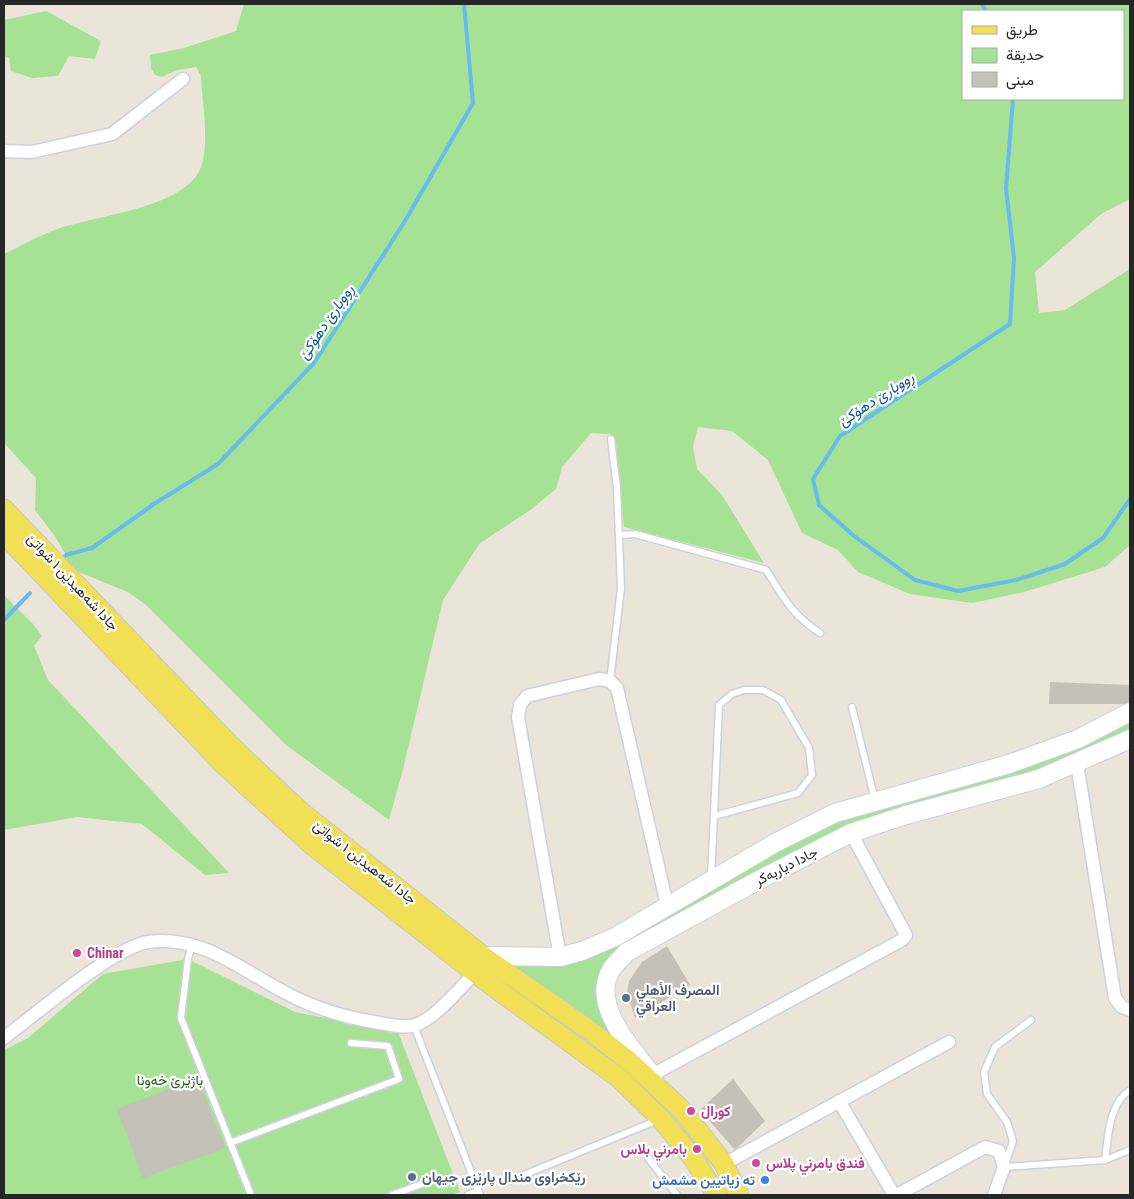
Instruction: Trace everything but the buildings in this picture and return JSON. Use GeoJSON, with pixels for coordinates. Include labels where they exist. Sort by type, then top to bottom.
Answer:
{"type":"FeatureCollection","features":[{"type":"Feature","properties":{"kind":"main road","name":"جادا شەهیدێن ١ شواتێ"},"geometry":{"type":"LineString","coordinates":[[4,509],[223,764],[312,845],[475,973],[618,1078],[661,1119],[693,1158],[717,1195]]}},
{"type":"Feature","properties":{"kind":"main road","name":"جادا شەهیدێن ١ شواتێ"},"geometry":{"type":"LineString","coordinates":[[4,534],[300,811],[483,956],[599,1037],[629,1061],[681,1109],[724,1164],[739,1195]]}},
{"type":"Feature","properties":{"kind":"main road","name":"جادا دیاربه‌كر"},"geometry":{"type":"LineString","coordinates":[[483,956],[560,957],[615,937],[775,843],[835,813],[1009,764],[1078,739],[1130,712]]}},
{"type":"Feature","properties":{"kind":"main road","name":"جادا دیاربه‌كر"},"geometry":{"type":"LineString","coordinates":[[681,1109],[622,1036],[611,1016],[605,991],[611,970],[628,952],[729,896],[851,834],[906,815],[1040,779],[1130,739]]}},
{"type":"Feature","properties":{"kind":"main road"},"geometry":{"type":"LineString","coordinates":[[714,878],[729,896]]}},
{"type":"Feature","properties":{"kind":"street"},"geometry":{"type":"LineString","coordinates":[[4,151],[32,152],[112,134],[183,79]]}},
{"type":"Feature","properties":{"kind":"street"},"geometry":{"type":"LineString","coordinates":[[560,957],[518,717],[520,705],[527,696],[600,680],[610,681],[617,688],[667,905]]}},
{"type":"Feature","properties":{"kind":"street"},"geometry":{"type":"LineString","coordinates":[[1077,764],[1115,998],[1122,1007],[1130,1010]]}},
{"type":"Feature","properties":{"kind":"street"},"geometry":{"type":"LineString","coordinates":[[652,1075],[893,944],[906,935],[851,834]]}},
{"type":"Feature","properties":{"kind":"street"},"geometry":{"type":"LineString","coordinates":[[4,1038],[122,952],[147,942],[192,944],[220,954],[285,993],[315,1006],[350,1018],[391,1025],[414,1026],[428,1019],[475,973]]}},
{"type":"Feature","properties":{"kind":"street"},"geometry":{"type":"LineString","coordinates":[[724,1164],[949,1042]]}},
{"type":"Feature","properties":{"kind":"street"},"geometry":{"type":"LineString","coordinates":[[839,1101],[895,1195],[985,1147],[999,1151],[1004,1167],[994,1195]]}},
{"type":"Feature","properties":{"kind":"lane"},"geometry":{"type":"LineString","coordinates":[[610,681],[621,588],[620,535],[611,439]]}},
{"type":"Feature","properties":{"kind":"lane"},"geometry":{"type":"LineString","coordinates":[[620,535],[635,534],[766,570],[791,609],[801,620],[820,633]]}},
{"type":"Feature","properties":{"kind":"lane"},"geometry":{"type":"LineString","coordinates":[[714,816],[798,793],[812,775],[809,748],[781,700],[763,690],[738,692],[719,705],[714,816],[714,878]]}},
{"type":"Feature","properties":{"kind":"lane"},"geometry":{"type":"LineString","coordinates":[[852,707],[875,801]]}},
{"type":"Feature","properties":{"kind":"lane"},"geometry":{"type":"LineString","coordinates":[[192,944],[188,960],[181,1018],[251,1195]]}},
{"type":"Feature","properties":{"kind":"lane"},"geometry":{"type":"LineString","coordinates":[[1031,1020],[995,1047],[984,1072],[988,1094],[1007,1122],[1013,1141],[1004,1167],[1105,1160],[1130,1150]]}},
{"type":"Feature","properties":{"kind":"lane"},"geometry":{"type":"LineString","coordinates":[[414,1026],[479,1193],[468,1195]]}},
{"type":"Feature","properties":{"kind":"lane"},"geometry":{"type":"LineString","coordinates":[[230,1143],[399,1079],[388,1046],[351,1043]]}},
{"type":"Feature","properties":{"kind":"lane"},"geometry":{"type":"LineString","coordinates":[[1105,1160],[1109,1128],[1121,1096],[1130,1090]]}},
{"type":"Feature","properties":{"kind":"lane"},"geometry":{"type":"LineString","coordinates":[[509,1181],[661,1119]]}},
{"type":"Feature","properties":{"kind":"lane"},"geometry":{"type":"LineString","coordinates":[[648,1158],[677,1195]]}},
{"type":"Feature","properties":{"kind":"lane"},"geometry":{"type":"LineString","coordinates":[[392,1195],[438,1178]]}},
{"type":"Feature","properties":{"kind":"green space"},"geometry":{"type":"Polygon","coordinates":[[[244,4],[1130,4],[1130,199],[1101,214],[1035,272],[1039,313],[1065,310],[1130,269],[1130,545],[1105,567],[1024,592],[972,603],[910,594],[858,572],[838,550],[802,533],[768,460],[732,431],[698,427],[693,447],[697,469],[722,495],[764,563],[624,527],[616,445],[610,434],[591,433],[562,467],[556,489],[529,511],[480,543],[443,600],[389,820],[286,745],[145,604],[128,592],[69,568],[66,555],[35,510],[36,478],[4,443],[4,254],[55,230],[137,209],[158,201],[177,192],[192,181],[201,167],[205,146],[201,76],[196,67],[177,70],[162,77],[155,75],[151,68],[150,55],[184,48],[236,31],[244,4]]]}},
{"type":"Feature","properties":{"kind":"green space"},"geometry":{"type":"Polygon","coordinates":[[[46,11],[101,41],[95,59],[69,56],[58,76],[32,78],[11,71],[9,58],[4,57],[4,20],[46,11]]]}},
{"type":"Feature","properties":{"kind":"green space"},"geometry":{"type":"Polygon","coordinates":[[[4,595],[33,624],[42,636],[34,646],[48,680],[229,873],[205,875],[142,824],[77,817],[4,830],[4,595]]]}},
{"type":"Feature","properties":{"kind":"green space"},"geometry":{"type":"Polygon","coordinates":[[[1130,712],[1130,739],[906,815],[627,952],[605,991],[640,1059],[483,956],[560,957],[835,813],[1009,764],[1130,712]]]}},
{"type":"Feature","properties":{"kind":"green space","name":"باژێرێ خه‌ونا"},"geometry":{"type":"Polygon","coordinates":[[[188,959],[295,1012],[398,1032],[460,1192],[450,1195],[4,1195],[4,1050],[28,1038],[103,974],[188,959]]]}},
{"type":"Feature","properties":{"kind":"waterway","name":"ڕووبارێ دهۆكێ"},"geometry":{"type":"LineString","coordinates":[[62,559],[66,555],[92,548],[154,504],[218,464],[314,363],[405,221],[473,103],[464,4]]}},
{"type":"Feature","properties":{"kind":"waterway","name":"ڕووبارێ دهۆكێ"},"geometry":{"type":"LineString","coordinates":[[982,4],[985,10]]}},
{"type":"Feature","properties":{"kind":"waterway","name":"ڕووبارێ دهۆكێ"},"geometry":{"type":"LineString","coordinates":[[1013,100],[1006,188],[1014,258],[1010,324],[840,436],[813,479],[819,505],[854,536],[915,580],[958,591],[1016,580],[1065,564],[1103,538],[1130,499]]}},
{"type":"Feature","properties":{"kind":"waterway","name":"ڕووبارێ دهۆكێ"},"geometry":{"type":"LineString","coordinates":[[4,620],[30,593]]}},
{"type":"Feature","properties":{"kind":"place","name":"Chinar"},"geometry":{"type":"Point","coordinates":[77,953]}},
{"type":"Feature","properties":{"kind":"place","name":"المصرف الأهلي العراقي"},"geometry":{"type":"Point","coordinates":[626,998]}},
{"type":"Feature","properties":{"kind":"place","name":"كورال"},"geometry":{"type":"Point","coordinates":[691,1111]}},
{"type":"Feature","properties":{"kind":"place","name":"بامرني بلاس"},"geometry":{"type":"Point","coordinates":[697,1149]}},
{"type":"Feature","properties":{"kind":"place","name":"فندق بامرني پلاس"},"geometry":{"type":"Point","coordinates":[756,1163]}},
{"type":"Feature","properties":{"kind":"place","name":"رێکخراوی مندال پارێزی جیهان"},"geometry":{"type":"Point","coordinates":[412,1177]}},
{"type":"Feature","properties":{"kind":"place","name":"ته زياتيين مشمش"},"geometry":{"type":"Point","coordinates":[765,1180]}}]}
